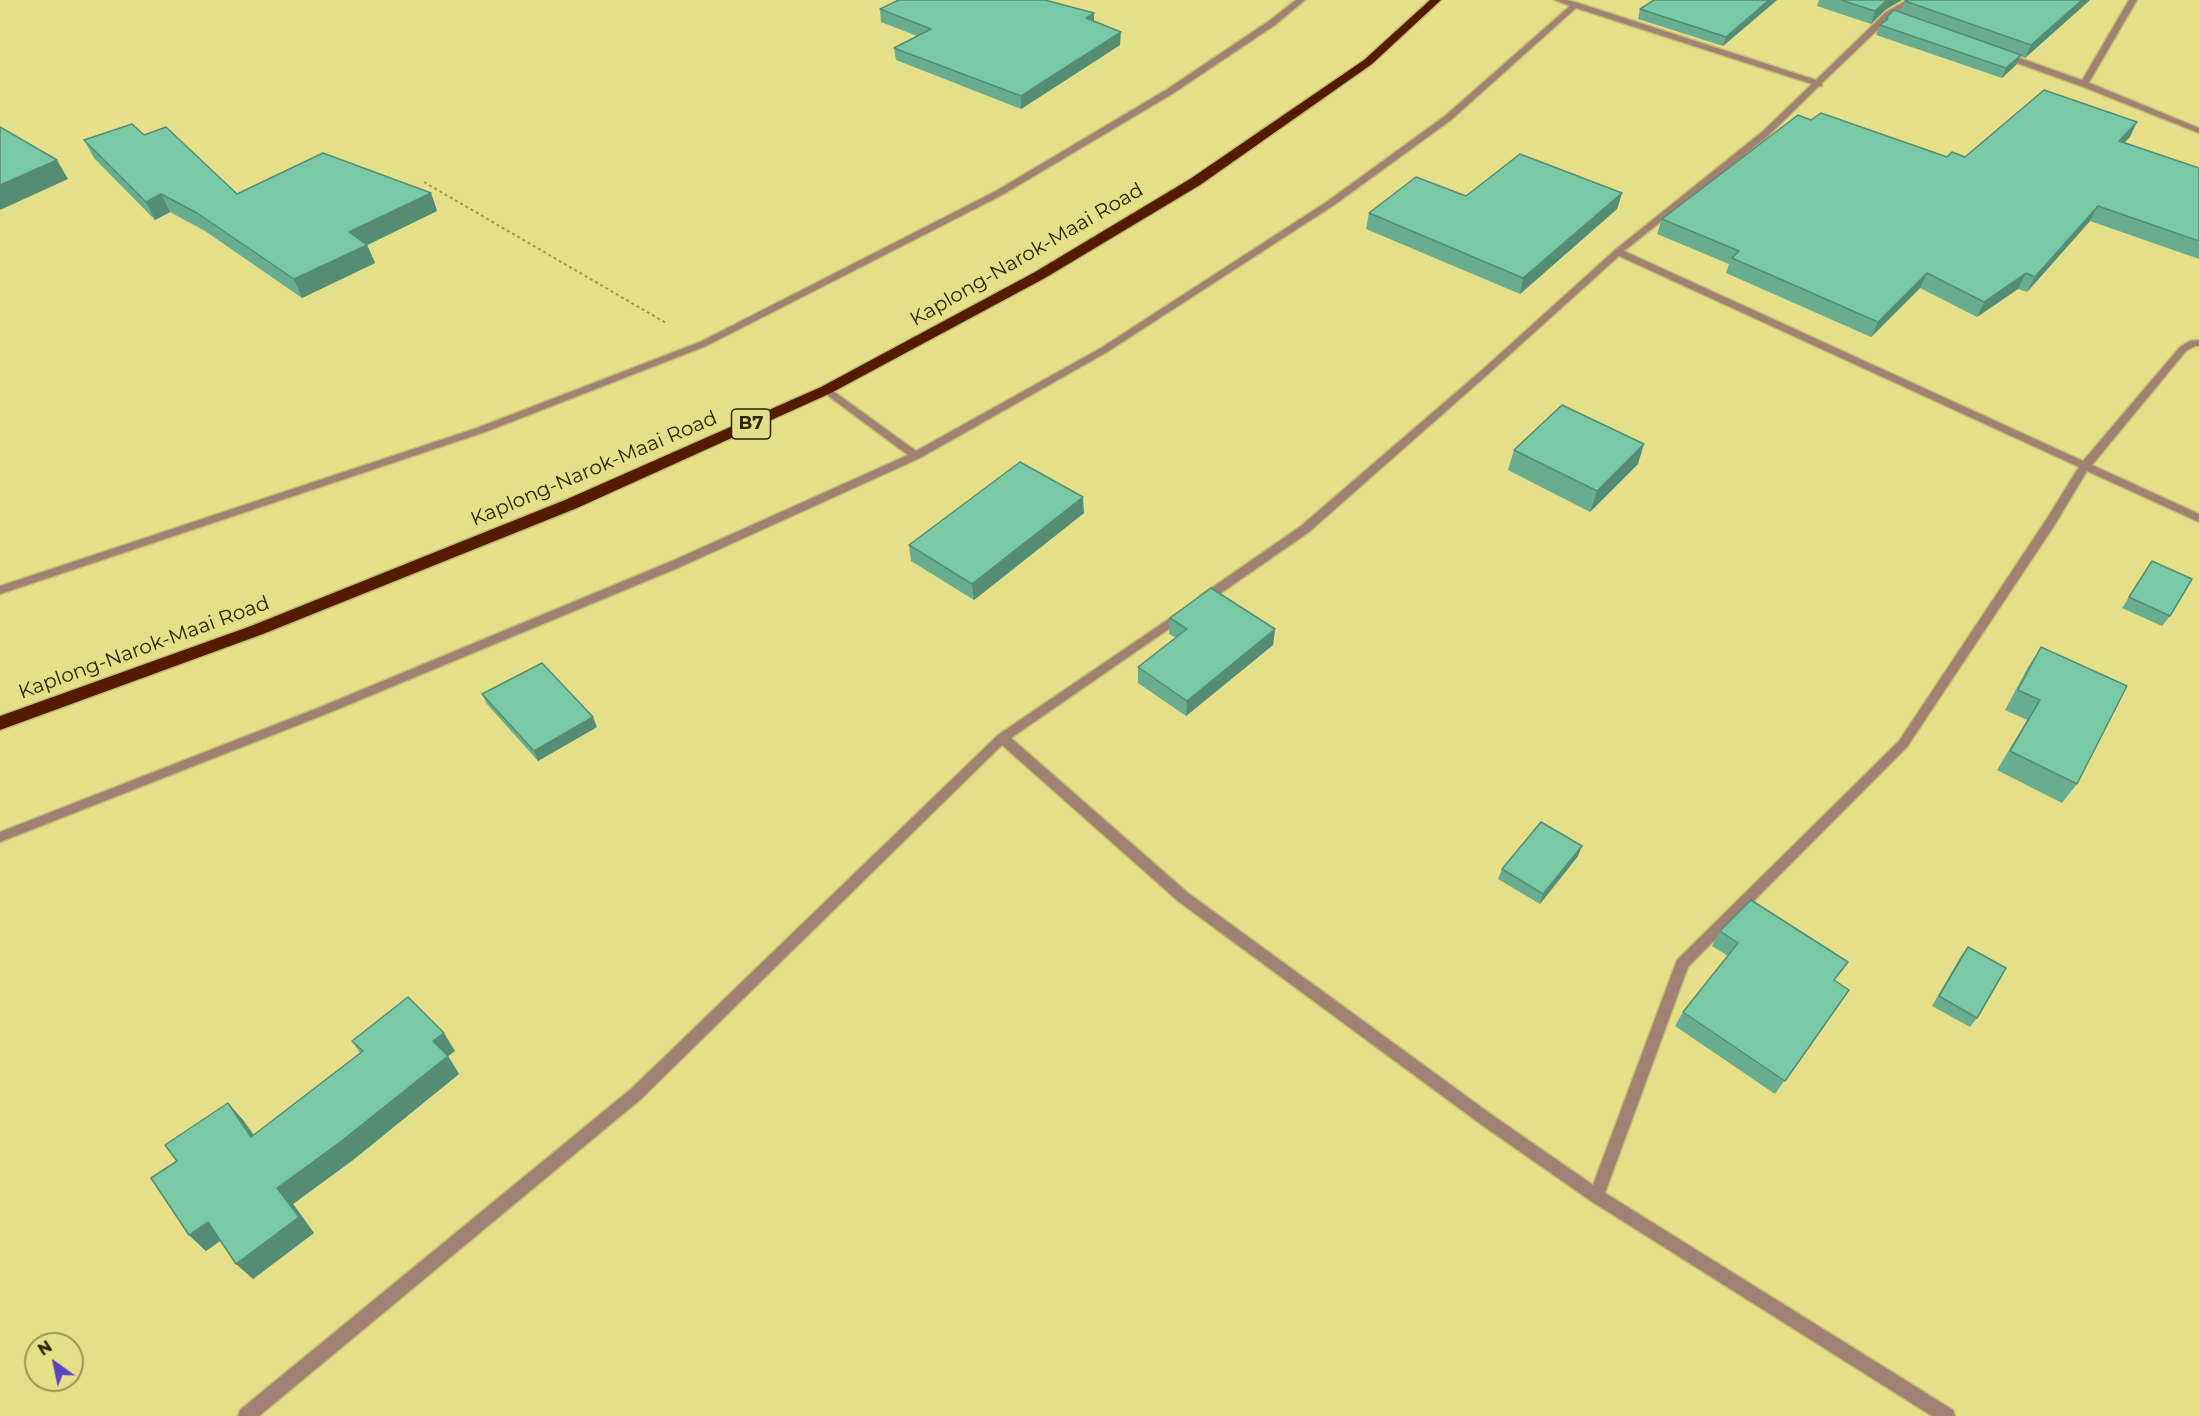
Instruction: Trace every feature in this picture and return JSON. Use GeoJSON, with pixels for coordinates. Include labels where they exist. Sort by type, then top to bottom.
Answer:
{"type":"FeatureCollection","features":[{"type":"Feature","properties":{"kind":"highway","name":"Kaplong-Narok-Maai Road"},"geometry":{"type":"LineString","coordinates":[[0,723],[257,630],[560,509],[826,390],[1040,275],[1195,182],[1368,62],[1436,0]]}},
{"type":"Feature","properties":{"kind":"street"},"geometry":{"type":"LineString","coordinates":[[0,591],[481,430],[703,344],[999,193],[1169,92],[1272,23],[1301,0]]}},
{"type":"Feature","properties":{"kind":"street"},"geometry":{"type":"LineString","coordinates":[[1559,0],[1819,84]]}},
{"type":"Feature","properties":{"kind":"street"},"geometry":{"type":"LineString","coordinates":[[1197,603],[1305,529],[1484,374],[1618,252],[1765,134],[1889,14],[1912,0]]}},
{"type":"Feature","properties":{"kind":"street"},"geometry":{"type":"LineString","coordinates":[[2084,84],[2133,0]]}},
{"type":"Feature","properties":{"kind":"street"},"geometry":{"type":"LineString","coordinates":[[0,837],[332,707],[666,569],[916,456],[1104,350],[1331,203],[1448,118],[1575,5]]}},
{"type":"Feature","properties":{"kind":"street"},"geometry":{"type":"LineString","coordinates":[[1889,14],[1900,18]]}},
{"type":"Feature","properties":{"kind":"street"},"geometry":{"type":"LineString","coordinates":[[1997,53],[2084,84],[2199,131]]}},
{"type":"Feature","properties":{"kind":"street"},"geometry":{"type":"LineString","coordinates":[[1618,252],[2199,518]]}},
{"type":"Feature","properties":{"kind":"street"},"geometry":{"type":"LineString","coordinates":[[1596,1196],[1682,964],[1903,744],[2085,467],[2183,349],[2193,343],[2199,343]]}},
{"type":"Feature","properties":{"kind":"street"},"geometry":{"type":"LineString","coordinates":[[826,390],[916,456]]}},
{"type":"Feature","properties":{"kind":"street"},"geometry":{"type":"LineString","coordinates":[[246,1416],[636,1094],[1002,738],[1188,610]]}},
{"type":"Feature","properties":{"kind":"street"},"geometry":{"type":"LineString","coordinates":[[1002,738],[1184,897],[1487,1120],[1596,1196],[1947,1416]]}},
{"type":"Feature","properties":{"kind":"path"},"geometry":{"type":"LineString","coordinates":[[424,182],[703,344]]}},
{"type":"Feature","properties":{"kind":"building"},"geometry":{"type":"Polygon","coordinates":[[[899,0],[1045,0],[1094,13],[1086,18],[1121,32],[1021,96],[894,48],[931,29],[880,9],[899,0]]]}},
{"type":"Feature","properties":{"kind":"building"},"geometry":{"type":"Polygon","coordinates":[[[1654,0],[1769,0],[1726,37],[1640,9],[1654,0]]]}},
{"type":"Feature","properties":{"kind":"building"},"geometry":{"type":"Polygon","coordinates":[[[1841,0],[1887,0],[1875,11],[1841,0]]]}},
{"type":"Feature","properties":{"kind":"building"},"geometry":{"type":"Polygon","coordinates":[[[1906,0],[2082,0],[2031,45],[1906,0]]]}},
{"type":"Feature","properties":{"kind":"building"},"geometry":{"type":"Polygon","coordinates":[[[1894,10],[2021,55],[2006,68],[1880,25],[1894,10]]]}},
{"type":"Feature","properties":{"kind":"building"},"geometry":{"type":"Polygon","coordinates":[[[2044,90],[2137,122],[2119,141],[2199,168],[2199,241],[2098,206],[2035,277],[2026,273],[1984,302],[1927,273],[1878,322],[1732,258],[1739,251],[1662,219],[1798,115],[1811,120],[1821,113],[1947,157],[1952,152],[1965,157],[2044,90]]]}},
{"type":"Feature","properties":{"kind":"building"},"geometry":{"type":"Polygon","coordinates":[[[132,124],[144,135],[166,127],[237,194],[323,153],[431,193],[349,232],[367,245],[294,279],[197,213],[161,194],[146,202],[84,140],[132,124]]]}},
{"type":"Feature","properties":{"kind":"building"},"geometry":{"type":"Polygon","coordinates":[[[0,127],[57,160],[0,185],[0,127]]]}},
{"type":"Feature","properties":{"kind":"building"},"geometry":{"type":"Polygon","coordinates":[[[1520,154],[1622,193],[1523,278],[1369,213],[1416,177],[1466,196],[1520,154]]]}},
{"type":"Feature","properties":{"kind":"building"},"geometry":{"type":"Polygon","coordinates":[[[1562,405],[1644,444],[1597,491],[1514,450],[1562,405]]]}},
{"type":"Feature","properties":{"kind":"building"},"geometry":{"type":"Polygon","coordinates":[[[1020,462],[1083,497],[972,584],[909,545],[1020,462]]]}},
{"type":"Feature","properties":{"kind":"building"},"geometry":{"type":"Polygon","coordinates":[[[2152,561],[2192,579],[2170,616],[2129,597],[2152,561]]]}},
{"type":"Feature","properties":{"kind":"building"},"geometry":{"type":"Polygon","coordinates":[[[1211,588],[1275,629],[1187,701],[1138,667],[1187,629],[1170,618],[1211,588]]]}},
{"type":"Feature","properties":{"kind":"building"},"geometry":{"type":"Polygon","coordinates":[[[2041,647],[2127,686],[2077,784],[2010,751],[2040,700],[2018,690],[2041,647]]]}},
{"type":"Feature","properties":{"kind":"building"},"geometry":{"type":"Polygon","coordinates":[[[542,663],[593,717],[534,751],[482,694],[542,663]]]}},
{"type":"Feature","properties":{"kind":"building"},"geometry":{"type":"Polygon","coordinates":[[[1541,822],[1582,846],[1543,894],[1502,869],[1541,822]]]}},
{"type":"Feature","properties":{"kind":"building"},"geometry":{"type":"Polygon","coordinates":[[[1751,900],[1848,962],[1834,980],[1849,990],[1785,1081],[1683,1012],[1738,943],[1720,931],[1751,900]]]}},
{"type":"Feature","properties":{"kind":"building"},"geometry":{"type":"Polygon","coordinates":[[[1968,947],[2006,968],[1977,1018],[1939,996],[1968,947]]]}},
{"type":"Feature","properties":{"kind":"building"},"geometry":{"type":"Polygon","coordinates":[[[408,997],[444,1033],[433,1041],[448,1056],[339,1143],[277,1188],[299,1217],[236,1264],[208,1222],[189,1235],[151,1178],[177,1161],[165,1145],[228,1103],[251,1137],[363,1051],[352,1041],[408,997]]]}}]}
